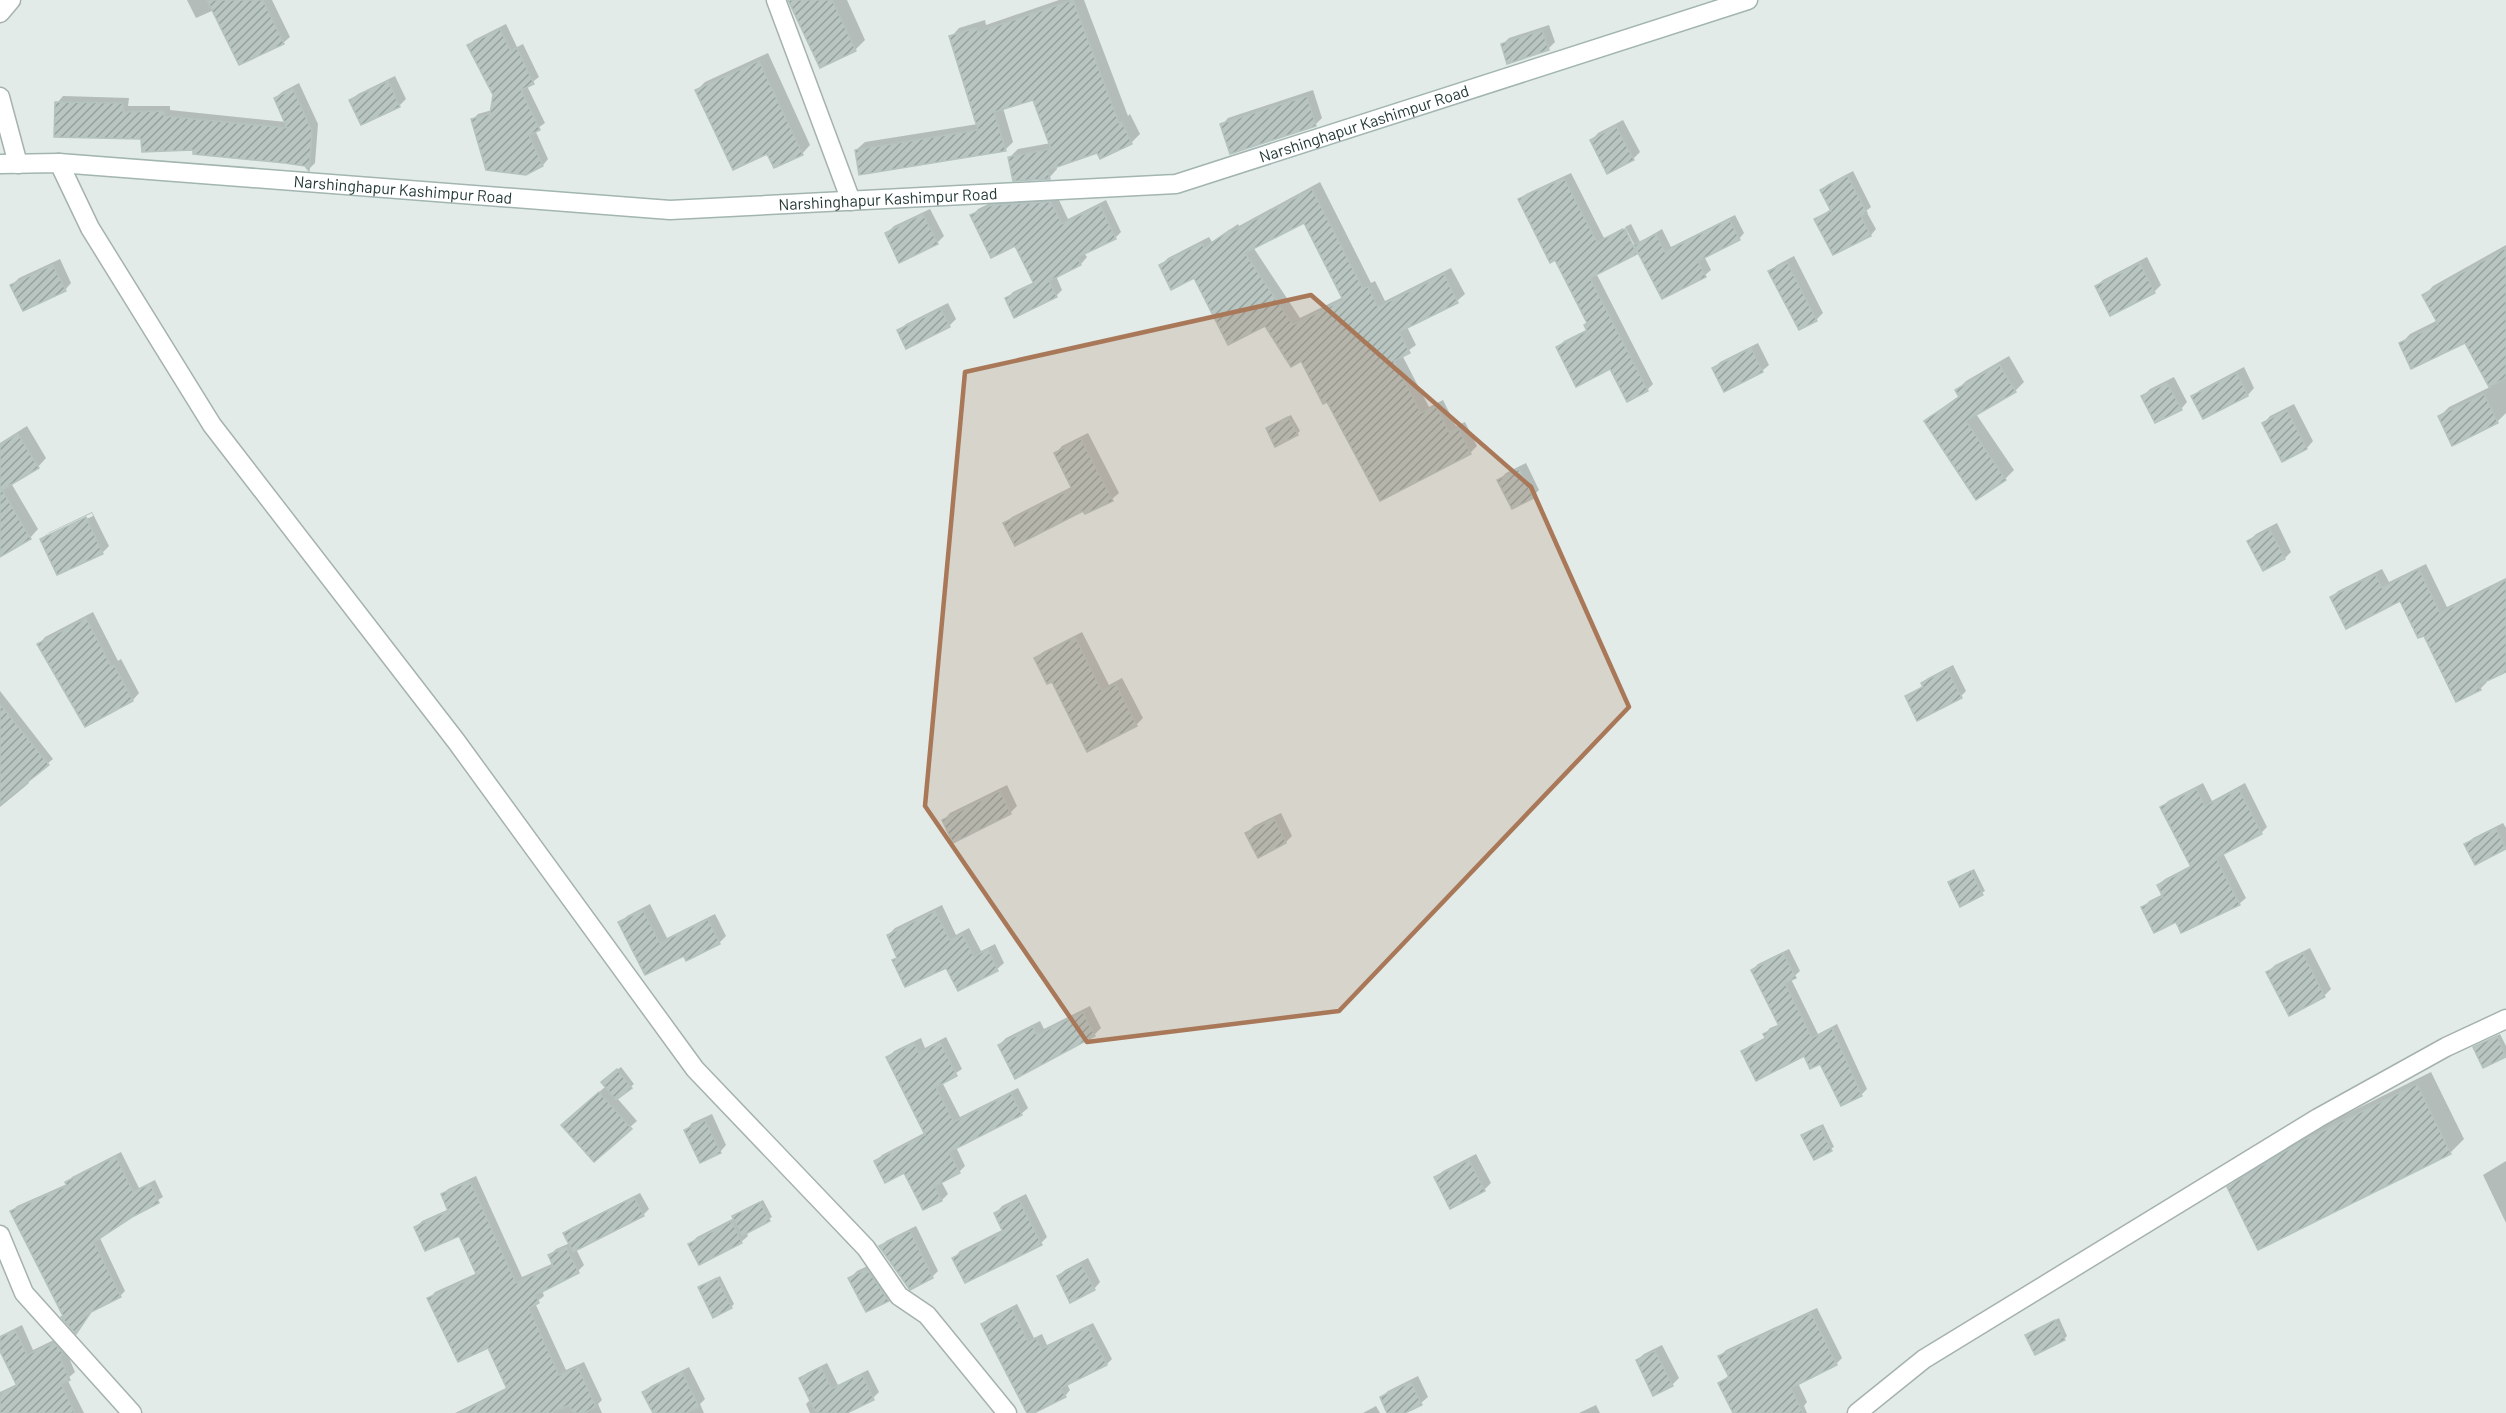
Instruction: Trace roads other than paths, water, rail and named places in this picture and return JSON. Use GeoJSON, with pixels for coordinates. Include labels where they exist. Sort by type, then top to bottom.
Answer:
{"type":"FeatureCollection","features":[{"type":"Feature","properties":{"kind":"street"},"geometry":{"type":"LineString","coordinates":[[0,13],[11,0]]}},
{"type":"Feature","properties":{"kind":"street"},"geometry":{"type":"LineString","coordinates":[[776,0],[851,201]]}},
{"type":"Feature","properties":{"kind":"street","name":"Narshinghapur Kashimpur Road"},"geometry":{"type":"LineString","coordinates":[[9,164],[59,163],[670,210],[1176,184],[1748,0]]}},
{"type":"Feature","properties":{"kind":"street"},"geometry":{"type":"LineString","coordinates":[[0,97],[9,164]]}},
{"type":"Feature","properties":{"kind":"street"},"geometry":{"type":"LineString","coordinates":[[59,163],[90,228],[212,425],[456,741],[695,1069],[866,1248],[899,1296],[927,1315],[1007,1413]]}},
{"type":"Feature","properties":{"kind":"street"},"geometry":{"type":"LineString","coordinates":[[1857,1413],[1924,1359],[2308,1124],[2446,1047],[2506,1019]]}},
{"type":"Feature","properties":{"kind":"street"},"geometry":{"type":"LineString","coordinates":[[0,1235],[24,1293],[132,1413]]}}]}
